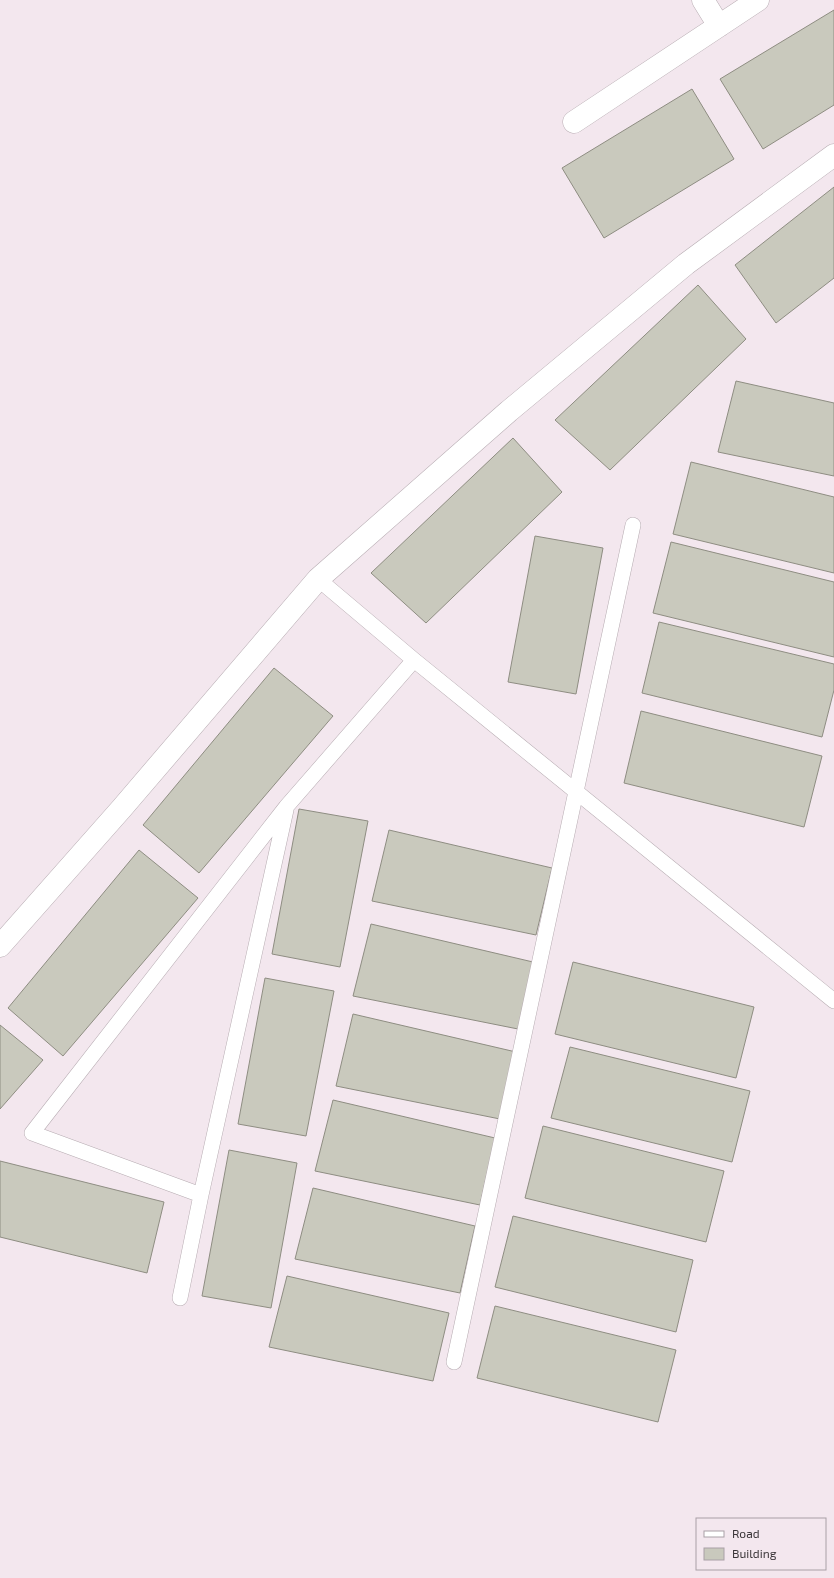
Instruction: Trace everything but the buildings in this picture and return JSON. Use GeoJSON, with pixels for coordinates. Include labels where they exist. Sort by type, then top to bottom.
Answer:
{"type":"FeatureCollection","features":[{"type":"Feature","properties":{"kind":"street"},"geometry":{"type":"LineString","coordinates":[[703,0],[720,26]]}},
{"type":"Feature","properties":{"kind":"street"},"geometry":{"type":"LineString","coordinates":[[574,122],[758,0]]}},
{"type":"Feature","properties":{"kind":"street"},"geometry":{"type":"LineString","coordinates":[[0,946],[122,808],[318,579],[510,411],[686,264],[834,155]]}},
{"type":"Feature","properties":{"kind":"lane"},"geometry":{"type":"LineString","coordinates":[[454,1362],[633,525]]}},
{"type":"Feature","properties":{"kind":"lane"},"geometry":{"type":"LineString","coordinates":[[318,579],[575,792],[834,1001]]}},
{"type":"Feature","properties":{"kind":"lane"},"geometry":{"type":"LineString","coordinates":[[201,1195],[32,1133],[286,806],[414,660]]}},
{"type":"Feature","properties":{"kind":"lane"},"geometry":{"type":"LineString","coordinates":[[180,1298],[286,806]]}}]}
